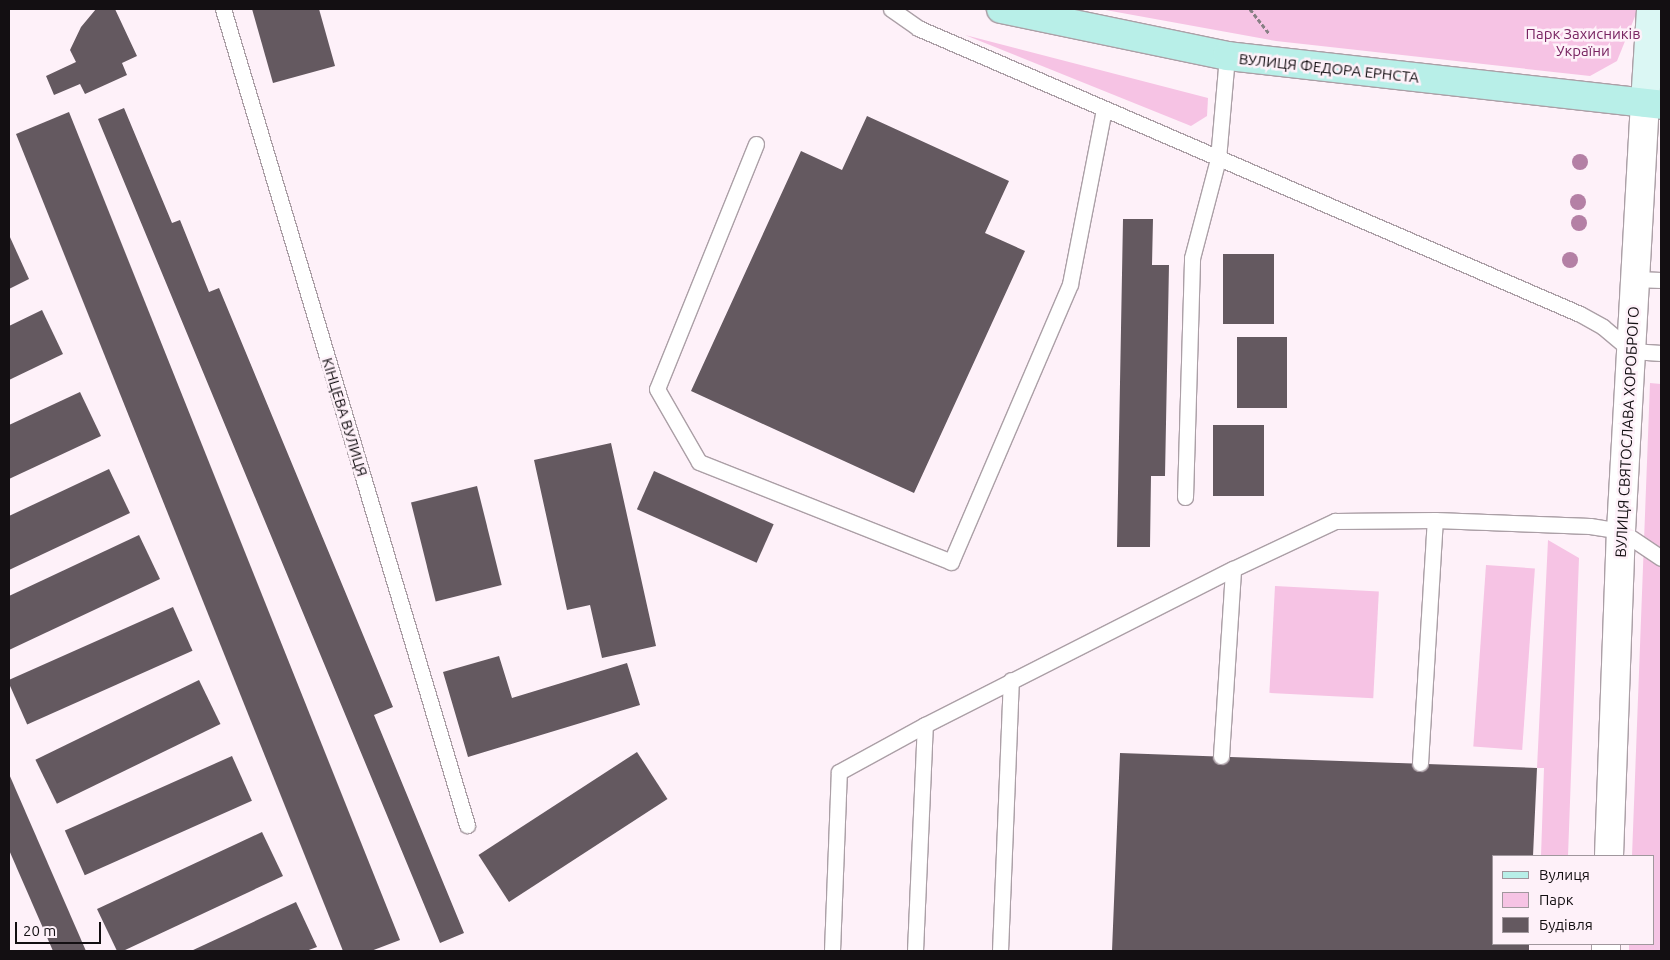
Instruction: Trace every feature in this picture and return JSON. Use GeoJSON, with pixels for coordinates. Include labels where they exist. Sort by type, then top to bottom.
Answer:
{"type":"FeatureCollection","features":[{"type":"Feature","properties":{"kind":"main road","name":"ВУЛИЦЯ ФЕДОРА ЕРНСТА"},"geometry":{"type":"LineString","coordinates":[[1001,9],[1228,56],[1653,104]]}},
{"type":"Feature","properties":{"kind":"street","name":"ВУЛИЦЯ СВЯТОСЛАВА ХОРОБРОГО"},"geometry":{"type":"LineString","coordinates":[[1610,855],[1620,531],[1635,279],[1653,104],[1651,9]]}},
{"type":"Feature","properties":{"kind":"lane","name":"КІНЦЕВА ВУЛИЦЯ"},"geometry":{"type":"LineString","coordinates":[[223,9],[468,825]]}},
{"type":"Feature","properties":{"kind":"lane"},"geometry":{"type":"LineString","coordinates":[[891,9],[918,28],[1580,314],[1603,327],[1632,351],[1661,352]]}},
{"type":"Feature","properties":{"kind":"lane"},"geometry":{"type":"LineString","coordinates":[[1186,497],[1192,258],[1218,159],[1228,56]]}},
{"type":"Feature","properties":{"kind":"lane"},"geometry":{"type":"LineString","coordinates":[[756,144],[657,388],[699,462],[951,562],[1070,284],[1104,109]]}},
{"type":"Feature","properties":{"kind":"lane"},"geometry":{"type":"LineString","coordinates":[[1635,279],[1661,280]]}},
{"type":"Feature","properties":{"kind":"lane"},"geometry":{"type":"LineString","coordinates":[[1420,763],[1435,520]]}},
{"type":"Feature","properties":{"kind":"lane"},"geometry":{"type":"LineString","coordinates":[[832,951],[839,772],[1010,680],[1233,569],[1336,521],[1435,520],[1590,526],[1620,531],[1661,558]]}},
{"type":"Feature","properties":{"kind":"lane"},"geometry":{"type":"LineString","coordinates":[[1221,756],[1233,569]]}},
{"type":"Feature","properties":{"kind":"lane"},"geometry":{"type":"LineString","coordinates":[[1000,951],[1010,680]]}},
{"type":"Feature","properties":{"kind":"lane"},"geometry":{"type":"LineString","coordinates":[[915,951],[925,725]]}},
{"type":"Feature","properties":{"kind":"path"},"geometry":{"type":"LineString","coordinates":[[1250,9],[1271,34]]}},
{"type":"Feature","properties":{"kind":"green space","name":"Парк Захисників України"},"geometry":{"type":"Polygon","coordinates":[[[1100,9],[1638,9],[1617,61],[1590,76],[1276,41],[1100,9]]]}},
{"type":"Feature","properties":{"kind":"green space"},"geometry":{"type":"Polygon","coordinates":[[[965,35],[1208,98],[1207,116],[1191,126],[965,35]]]}},
{"type":"Feature","properties":{"kind":"green space"},"geometry":{"type":"Polygon","coordinates":[[[1650,383],[1661,384],[1661,951],[1629,951],[1629,945],[1655,945],[1655,855],[1632,855],[1650,383]]]}},
{"type":"Feature","properties":{"kind":"green space"},"geometry":{"type":"Polygon","coordinates":[[[1548,540],[1579,558],[1568,855],[1541,855],[1544,768],[1537,768],[1548,540]]]}},
{"type":"Feature","properties":{"kind":"green space"},"geometry":{"type":"Polygon","coordinates":[[[1486,565],[1535,568],[1522,750],[1473,747],[1486,565]]]}},
{"type":"Feature","properties":{"kind":"green space"},"geometry":{"type":"Polygon","coordinates":[[[1275,586],[1379,591],[1373,698],[1269,693],[1275,586]]]}},
{"type":"Feature","properties":{"kind":"building"},"geometry":{"type":"Polygon","coordinates":[[[96,9],[115,9],[137,56],[122,63],[127,75],[85,94],[80,84],[54,95],[46,76],[76,62],[70,50],[81,27],[96,9]]]}},
{"type":"Feature","properties":{"kind":"building"},"geometry":{"type":"Polygon","coordinates":[[[252,9],[319,9],[335,66],[273,83],[252,9]]]}},
{"type":"Feature","properties":{"kind":"building"},"geometry":{"type":"Polygon","coordinates":[[[124,108],[172,223],[180,220],[209,292],[219,288],[393,707],[374,715],[464,933],[440,943],[98,119],[124,108]]]}},
{"type":"Feature","properties":{"kind":"building"},"geometry":{"type":"Polygon","coordinates":[[[69,112],[400,940],[371,951],[343,951],[16,134],[69,112]]]}},
{"type":"Feature","properties":{"kind":"building"},"geometry":{"type":"Polygon","coordinates":[[[867,116],[1009,181],[985,233],[1025,251],[914,493],[691,391],[801,151],[842,170],[867,116]]]}},
{"type":"Feature","properties":{"kind":"building"},"geometry":{"type":"Polygon","coordinates":[[[1123,219],[1153,219],[1152,265],[1169,265],[1165,476],[1151,476],[1150,547],[1117,547],[1123,219]]]}},
{"type":"Feature","properties":{"kind":"building"},"geometry":{"type":"Polygon","coordinates":[[[9,235],[29,279],[9,289],[9,235]]]}},
{"type":"Feature","properties":{"kind":"building"},"geometry":{"type":"Polygon","coordinates":[[[1223,254],[1274,254],[1274,324],[1223,324],[1223,254]]]}},
{"type":"Feature","properties":{"kind":"building"},"geometry":{"type":"Polygon","coordinates":[[[42,310],[63,354],[9,380],[9,326],[42,310]]]}},
{"type":"Feature","properties":{"kind":"building"},"geometry":{"type":"Polygon","coordinates":[[[1237,337],[1287,337],[1287,408],[1237,408],[1237,337]]]}},
{"type":"Feature","properties":{"kind":"building"},"geometry":{"type":"Polygon","coordinates":[[[80,392],[101,436],[9,479],[9,425],[80,392]]]}},
{"type":"Feature","properties":{"kind":"building"},"geometry":{"type":"Polygon","coordinates":[[[1213,425],[1264,425],[1264,496],[1213,496],[1213,425]]]}},
{"type":"Feature","properties":{"kind":"building"},"geometry":{"type":"Polygon","coordinates":[[[611,443],[656,646],[602,658],[590,605],[567,610],[534,460],[611,443]]]}},
{"type":"Feature","properties":{"kind":"building"},"geometry":{"type":"Polygon","coordinates":[[[109,469],[130,513],[9,570],[9,516],[109,469]]]}},
{"type":"Feature","properties":{"kind":"building"},"geometry":{"type":"Polygon","coordinates":[[[654,471],[774,524],[757,563],[637,509],[654,471]]]}},
{"type":"Feature","properties":{"kind":"building"},"geometry":{"type":"Polygon","coordinates":[[[477,486],[502,585],[436,601],[411,502],[477,486]]]}},
{"type":"Feature","properties":{"kind":"building"},"geometry":{"type":"Polygon","coordinates":[[[139,535],[160,579],[9,650],[9,596],[139,535]]]}},
{"type":"Feature","properties":{"kind":"building"},"geometry":{"type":"Polygon","coordinates":[[[173,607],[193,651],[27,724],[9,680],[173,607]]]}},
{"type":"Feature","properties":{"kind":"building"},"geometry":{"type":"Polygon","coordinates":[[[499,656],[512,698],[627,663],[640,705],[468,757],[443,672],[499,656]]]}},
{"type":"Feature","properties":{"kind":"building"},"geometry":{"type":"Polygon","coordinates":[[[199,680],[220,724],[57,804],[35,760],[199,680]]]}},
{"type":"Feature","properties":{"kind":"building"},"geometry":{"type":"Polygon","coordinates":[[[637,752],[667,799],[509,902],[478,855],[637,752]]]}},
{"type":"Feature","properties":{"kind":"building"},"geometry":{"type":"Polygon","coordinates":[[[1120,753],[1537,768],[1533,855],[1492,855],[1492,945],[1529,945],[1529,951],[1112,951],[1120,753]]]}},
{"type":"Feature","properties":{"kind":"building"},"geometry":{"type":"Polygon","coordinates":[[[232,756],[252,801],[85,875],[65,830],[232,756]]]}},
{"type":"Feature","properties":{"kind":"building"},"geometry":{"type":"Polygon","coordinates":[[[9,774],[86,951],[53,951],[9,850],[9,774]]]}},
{"type":"Feature","properties":{"kind":"building"},"geometry":{"type":"Polygon","coordinates":[[[262,832],[283,876],[123,951],[117,951],[97,909],[262,832]]]}},
{"type":"Feature","properties":{"kind":"building"},"geometry":{"type":"Polygon","coordinates":[[[296,902],[317,947],[306,951],[191,951],[296,902]]]}}]}
